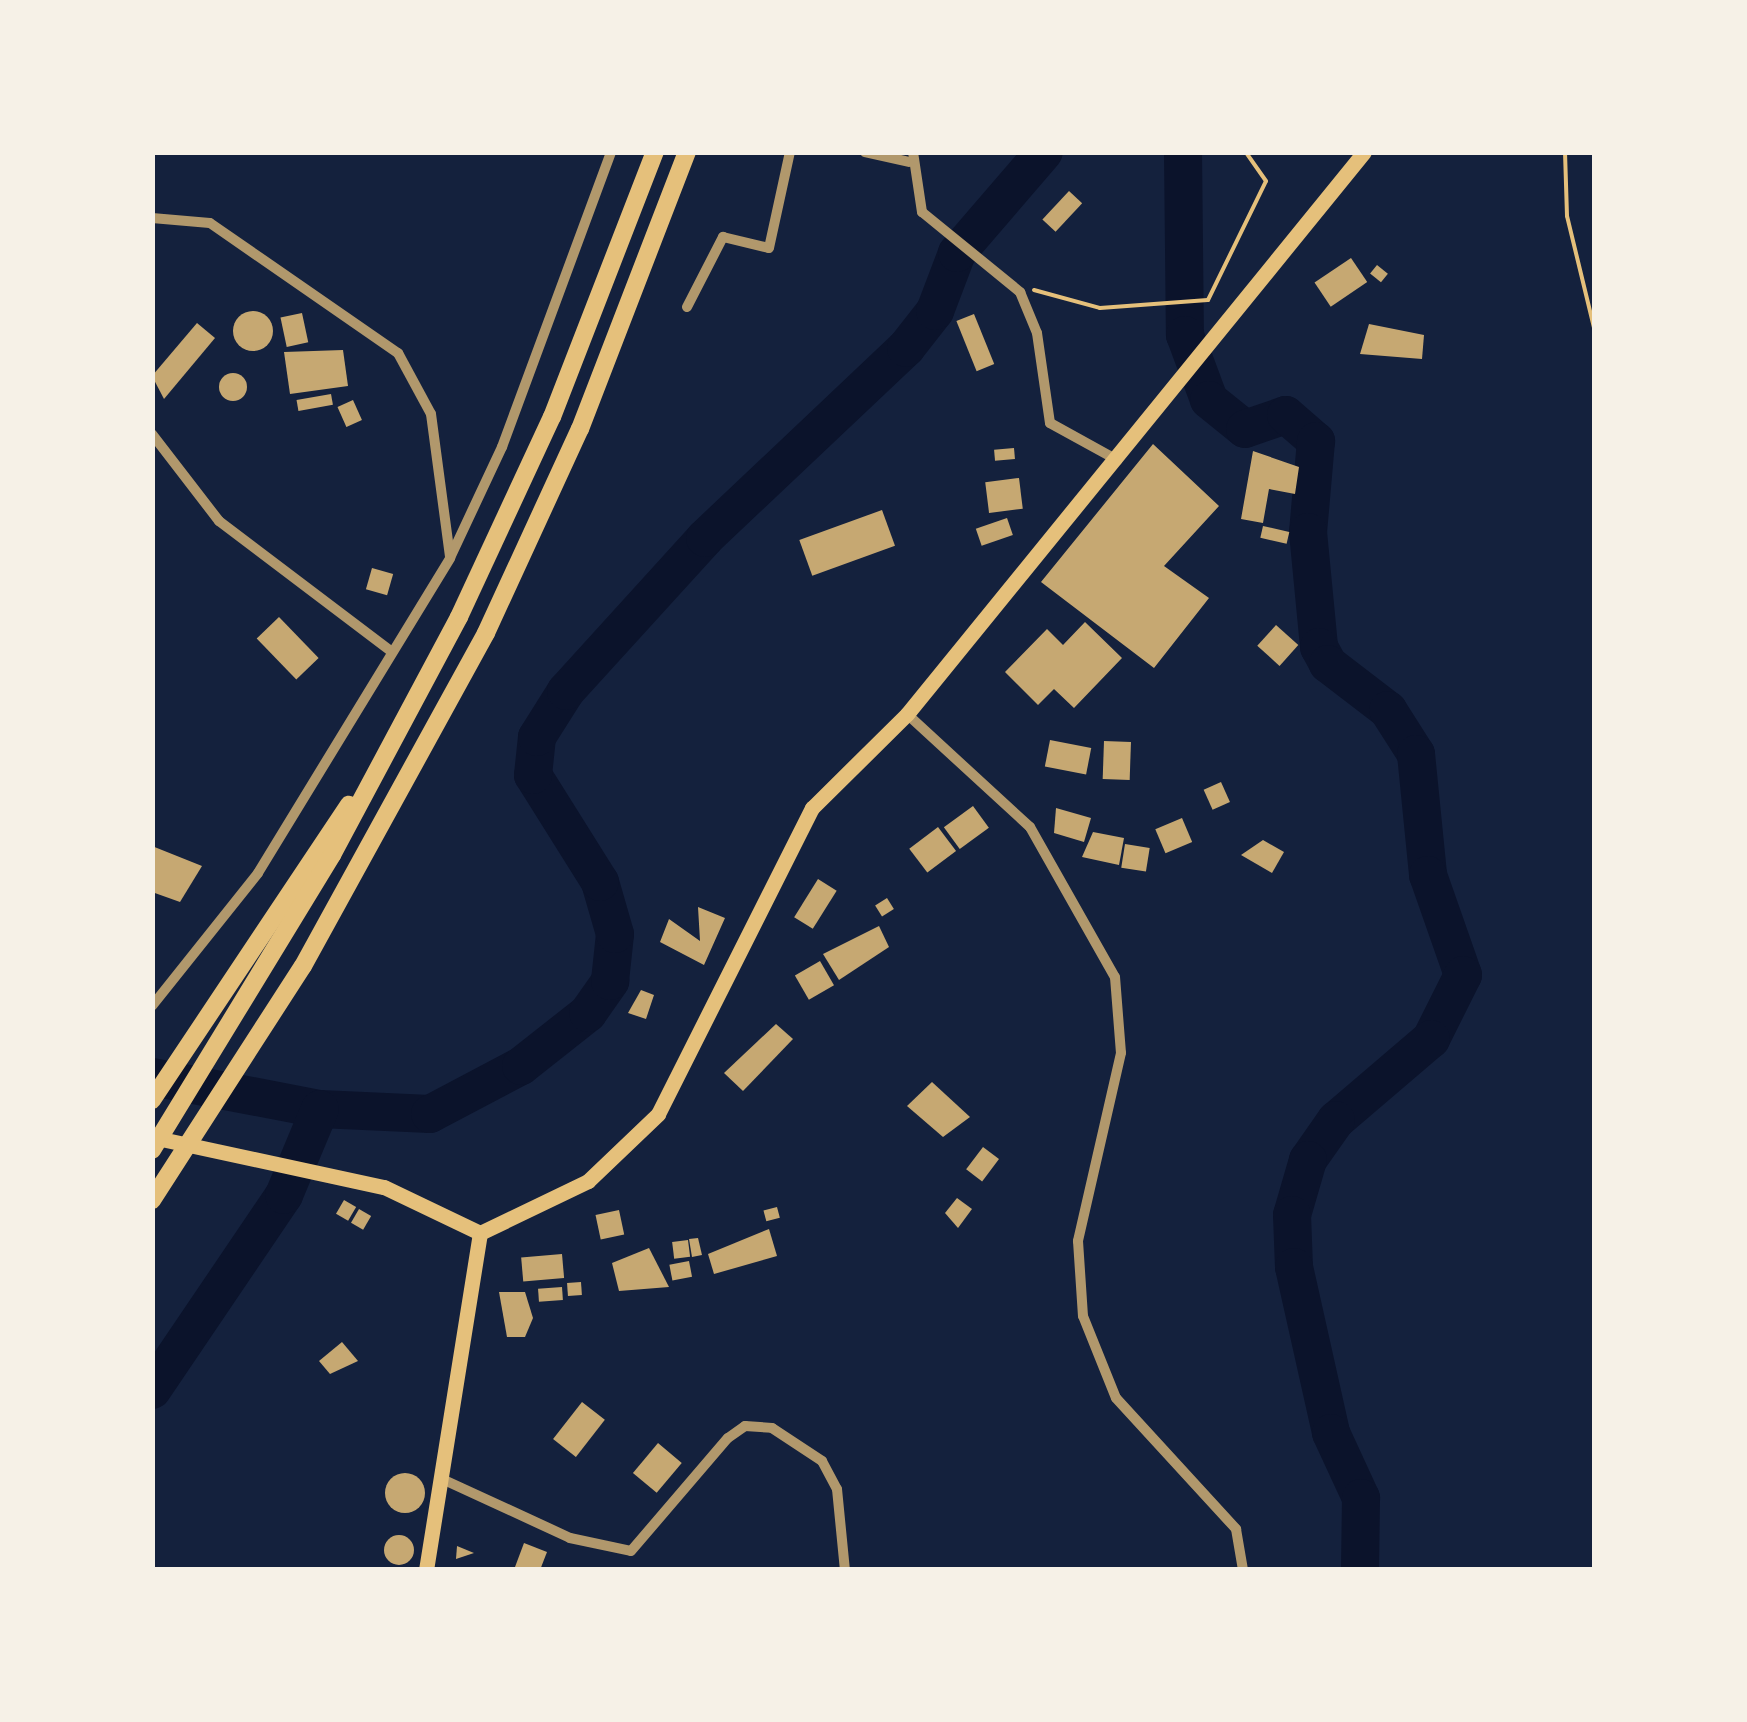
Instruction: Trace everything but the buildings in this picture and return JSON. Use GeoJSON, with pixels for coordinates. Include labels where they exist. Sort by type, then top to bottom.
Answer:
{"type":"FeatureCollection","features":[{"type":"Feature","properties":{"kind":"highway"},"geometry":{"type":"LineString","coordinates":[[152,1150],[216,1053],[390,750],[552,417],[656,152]]}},
{"type":"Feature","properties":{"kind":"highway"},"geometry":{"type":"LineString","coordinates":[[152,1200],[246,1060],[486,633],[580,429],[687,152]]}},
{"type":"Feature","properties":{"kind":"highway"},"geometry":{"type":"LineString","coordinates":[[152,1100],[190,1051],[390,750]]}},
{"type":"Feature","properties":{"kind":"main road"},"geometry":{"type":"LineString","coordinates":[[480,1233],[588,1182],[658,1114],[794,838],[907,714],[1208,351],[1364,152]]}},
{"type":"Feature","properties":{"kind":"main road"},"geometry":{"type":"LineString","coordinates":[[152,1137],[339,1176],[425,1202],[480,1233]]}},
{"type":"Feature","properties":{"kind":"main road"},"geometry":{"type":"LineString","coordinates":[[426,1570],[480,1233]]}},
{"type":"Feature","properties":{"kind":"street"},"geometry":{"type":"LineString","coordinates":[[152,1006],[258,873],[450,558],[497,461],[611,152]]}},
{"type":"Feature","properties":{"kind":"street"},"geometry":{"type":"LineString","coordinates":[[687,307],[723,237],[770,248],[790,152]]}},
{"type":"Feature","properties":{"kind":"street"},"geometry":{"type":"LineString","coordinates":[[865,152],[911,157],[922,212],[1020,292],[1042,357],[1043,411],[1118,460]]}},
{"type":"Feature","properties":{"kind":"street"},"geometry":{"type":"LineString","coordinates":[[152,218],[210,223],[398,353],[431,414],[450,558]]}},
{"type":"Feature","properties":{"kind":"street"},"geometry":{"type":"LineString","coordinates":[[152,434],[219,522],[392,652]]}},
{"type":"Feature","properties":{"kind":"street"},"geometry":{"type":"LineString","coordinates":[[907,714],[1030,827],[1115,976],[1121,1053],[1078,1242],[1084,1316],[1116,1398],[1236,1529],[1243,1570]]}},
{"type":"Feature","properties":{"kind":"street"},"geometry":{"type":"LineString","coordinates":[[442,1479],[570,1538],[631,1551],[728,1438],[745,1426],[772,1428],[830,1475],[845,1570]]}},
{"type":"Feature","properties":{"kind":"path"},"geometry":{"type":"LineString","coordinates":[[1020,292],[1060,292],[1100,308],[1208,300],[1266,181],[1246,152]]}},
{"type":"Feature","properties":{"kind":"path"},"geometry":{"type":"LineString","coordinates":[[1566,152],[1567,216],[1594,328]]}},
{"type":"Feature","properties":{"kind":"waterway"},"geometry":{"type":"LineString","coordinates":[[152,1077],[320,1109],[430,1114],[521,1066],[588,1013],[610,981],[615,934],[600,882],[533,775],[537,737],[566,691],[705,538],[906,348],[935,311],[957,253],[1044,152]]}},
{"type":"Feature","properties":{"kind":"waterway"},"geometry":{"type":"LineString","coordinates":[[1183,152],[1185,335],[1209,400],[1245,429],[1286,415],[1316,441],[1308,532],[1319,647],[1328,664],[1388,710],[1416,754],[1428,875],[1463,975],[1431,1039],[1336,1120],[1308,1160],[1292,1215],[1294,1267],[1331,1433],[1361,1498],[1360,1570]]}},
{"type":"Feature","properties":{"kind":"waterway"},"geometry":{"type":"LineString","coordinates":[[152,1390],[284,1195],[320,1109]]}}]}
